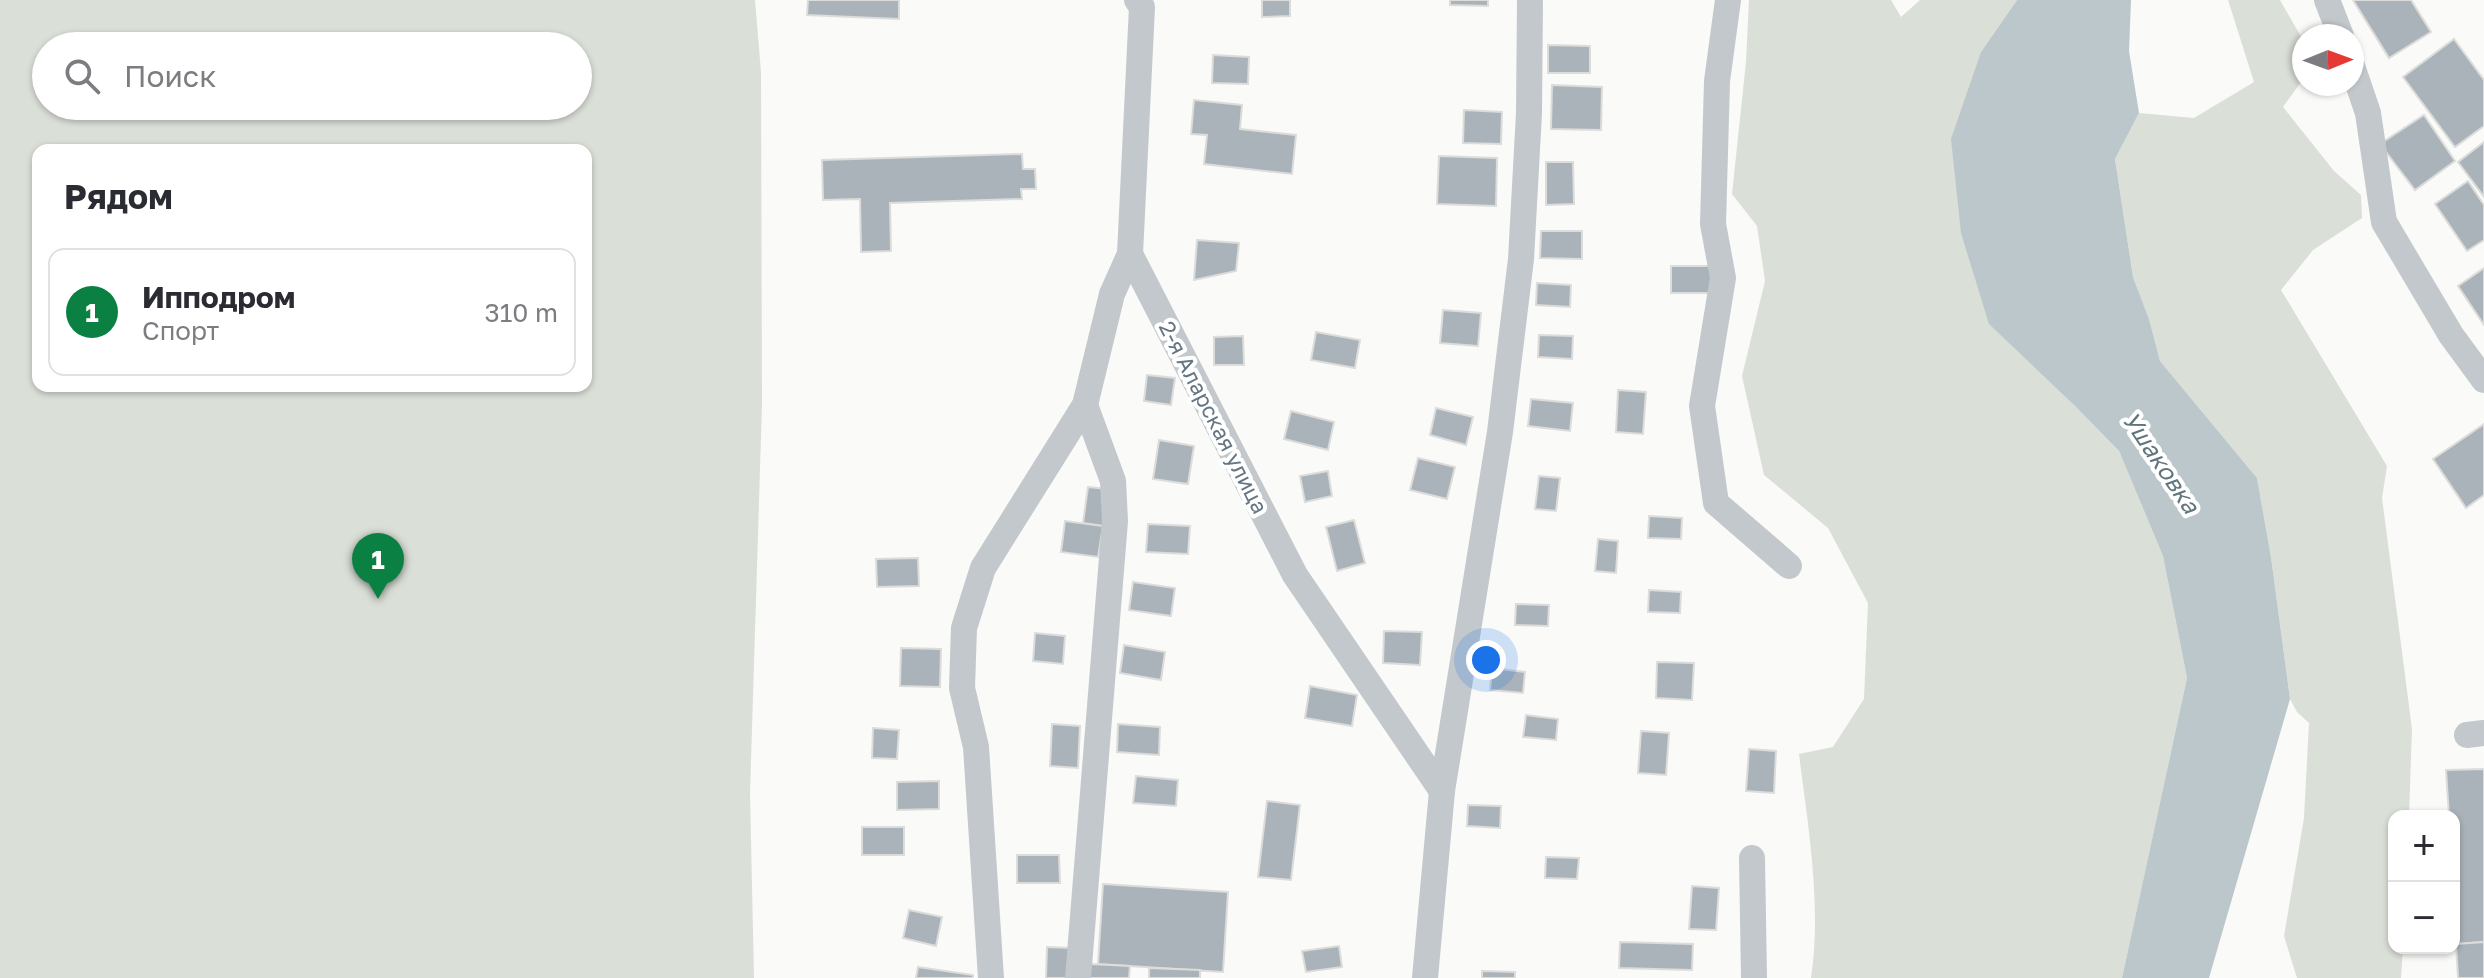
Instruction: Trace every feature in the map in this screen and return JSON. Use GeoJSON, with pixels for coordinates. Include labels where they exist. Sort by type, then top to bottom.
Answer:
{"type":"FeatureCollection","features":[{"type":"Feature","properties":{"kind":"street"},"geometry":{"type":"LineString","coordinates":[[1425,978],[1442,791],[1500,432],[1521,259],[1529,113],[1530,0]]}},
{"type":"Feature","properties":{"kind":"street"},"geometry":{"type":"LineString","coordinates":[[1728,0],[1717,81],[1713,224],[1723,278],[1702,406],[1716,503],[1789,566]]}},
{"type":"Feature","properties":{"kind":"street"},"geometry":{"type":"LineString","coordinates":[[2327,0],[2336,24]]}},
{"type":"Feature","properties":{"kind":"street","name":"2-я Аларская улица"},"geometry":{"type":"LineString","coordinates":[[1142,2],[1130,254],[1295,575],[1442,791]]}},
{"type":"Feature","properties":{"kind":"street"},"geometry":{"type":"LineString","coordinates":[[2362,96],[2368,113],[2384,222],[2451,335],[2484,380]]}},
{"type":"Feature","properties":{"kind":"street"},"geometry":{"type":"LineString","coordinates":[[991,978],[976,747],[962,688],[964,628],[983,568],[1085,405],[1112,294],[1130,254]]}},
{"type":"Feature","properties":{"kind":"street"},"geometry":{"type":"LineString","coordinates":[[1078,978],[1115,521],[1113,481],[1085,405]]}},
{"type":"Feature","properties":{"kind":"street"},"geometry":{"type":"LineString","coordinates":[[1752,858],[1754,978]]}},
{"type":"Feature","properties":{"kind":"shaded area"},"geometry":{"type":"Polygon","coordinates":[[[0,0],[755,0],[761,72],[762,404],[750,794],[754,978],[0,978],[0,0]]]}},
{"type":"Feature","properties":{"kind":"shaded area"},"geometry":{"type":"Polygon","coordinates":[[[1749,0],[1891,0],[1901,17],[1920,0],[2017,0],[1981,52],[2072,403],[2119,451],[2163,556],[2187,678],[2122,978],[1811,978],[1814,894],[1799,754],[1833,747],[1864,699],[1868,603],[1828,528],[1764,475],[1742,376],[1765,281],[1757,226],[1732,194],[1746,62],[1749,0]]]}},
{"type":"Feature","properties":{"kind":"shaded area"},"geometry":{"type":"Polygon","coordinates":[[[2228,0],[2280,0],[2294,24],[2292,95],[2283,107],[2334,171],[2361,195],[2362,218],[2313,250],[2281,290],[2387,466],[2382,498],[2412,729],[2409,810],[2388,810],[2388,954],[2403,954],[2401,978],[2297,978],[2284,936],[2304,818],[2309,723],[2297,712],[2290,699],[2257,478],[2160,361],[2133,277],[2115,159],[2139,113],[2194,118],[2254,82],[2228,0]]]}},
{"type":"Feature","properties":{"kind":"water","name":"Ушаковка"},"geometry":{"type":"Polygon","coordinates":[[[2017,0],[2131,0],[2129,51],[2139,113],[2115,159],[2133,277],[2160,361],[2257,478],[2290,699],[2209,978],[2122,978],[2187,678],[2163,556],[2119,451],[1989,324],[1961,233],[1951,139],[1981,52],[2017,0]]]}},
{"type":"Feature","properties":{"kind":"building"},"geometry":{"type":"Polygon","coordinates":[[[808,0],[899,0],[899,19],[807,15],[808,0]]]}},
{"type":"Feature","properties":{"kind":"building"},"geometry":{"type":"Polygon","coordinates":[[[1262,0],[1290,0],[1290,16],[1262,17],[1262,0]]]}},
{"type":"Feature","properties":{"kind":"building"},"geometry":{"type":"Polygon","coordinates":[[[1450,0],[1488,0],[1488,6],[1450,5],[1450,0]]]}},
{"type":"Feature","properties":{"kind":"building"},"geometry":{"type":"Polygon","coordinates":[[[2353,0],[2411,0],[2431,32],[2389,58],[2353,0]]]}},
{"type":"Feature","properties":{"kind":"building"},"geometry":{"type":"Polygon","coordinates":[[[2454,39],[2484,80],[2484,126],[2455,147],[2403,77],[2454,39]]]}},
{"type":"Feature","properties":{"kind":"building"},"geometry":{"type":"Polygon","coordinates":[[[1548,45],[1590,46],[1590,73],[1548,73],[1548,45]]]}},
{"type":"Feature","properties":{"kind":"building"},"geometry":{"type":"Polygon","coordinates":[[[1213,55],[1249,57],[1248,84],[1212,83],[1213,55]]]}},
{"type":"Feature","properties":{"kind":"building"},"geometry":{"type":"Polygon","coordinates":[[[1552,85],[1602,87],[1601,130],[1551,129],[1552,85]]]}},
{"type":"Feature","properties":{"kind":"building"},"geometry":{"type":"Polygon","coordinates":[[[1194,100],[1242,105],[1240,129],[1296,135],[1292,174],[1204,164],[1207,135],[1191,134],[1194,100]]]}},
{"type":"Feature","properties":{"kind":"building"},"geometry":{"type":"Polygon","coordinates":[[[1464,110],[1502,112],[1501,144],[1463,143],[1464,110]]]}},
{"type":"Feature","properties":{"kind":"building"},"geometry":{"type":"Polygon","coordinates":[[[2424,115],[2455,161],[2415,190],[2380,144],[2424,115]]]}},
{"type":"Feature","properties":{"kind":"building"},"geometry":{"type":"Polygon","coordinates":[[[2484,142],[2484,197],[2458,162],[2484,142]]]}},
{"type":"Feature","properties":{"kind":"building"},"geometry":{"type":"Polygon","coordinates":[[[1022,154],[1023,169],[1035,169],[1036,189],[1021,189],[1022,199],[890,203],[891,251],[861,252],[860,199],[823,200],[822,160],[1022,154]]]}},
{"type":"Feature","properties":{"kind":"building"},"geometry":{"type":"Polygon","coordinates":[[[1439,156],[1497,158],[1496,206],[1437,204],[1439,156]]]}},
{"type":"Feature","properties":{"kind":"building"},"geometry":{"type":"Polygon","coordinates":[[[1546,162],[1573,162],[1574,204],[1546,205],[1546,162]]]}},
{"type":"Feature","properties":{"kind":"building"},"geometry":{"type":"Polygon","coordinates":[[[2468,181],[2484,205],[2484,240],[2467,251],[2435,204],[2468,181]]]}},
{"type":"Feature","properties":{"kind":"building"},"geometry":{"type":"Polygon","coordinates":[[[1541,231],[1582,231],[1582,259],[1540,258],[1541,231]]]}},
{"type":"Feature","properties":{"kind":"building"},"geometry":{"type":"Polygon","coordinates":[[[1197,240],[1239,243],[1236,271],[1194,280],[1197,240]]]}},
{"type":"Feature","properties":{"kind":"building"},"geometry":{"type":"Polygon","coordinates":[[[1671,266],[1711,266],[1712,293],[1671,293],[1671,266]]]}},
{"type":"Feature","properties":{"kind":"building"},"geometry":{"type":"Polygon","coordinates":[[[2484,268],[2484,325],[2458,286],[2484,268]]]}},
{"type":"Feature","properties":{"kind":"building"},"geometry":{"type":"Polygon","coordinates":[[[1537,283],[1571,285],[1570,307],[1536,305],[1537,283]]]}},
{"type":"Feature","properties":{"kind":"building"},"geometry":{"type":"Polygon","coordinates":[[[1443,310],[1481,313],[1478,346],[1440,343],[1443,310]]]}},
{"type":"Feature","properties":{"kind":"building"},"geometry":{"type":"Polygon","coordinates":[[[1316,332],[1360,340],[1355,368],[1311,360],[1316,332]]]}},
{"type":"Feature","properties":{"kind":"building"},"geometry":{"type":"Polygon","coordinates":[[[1539,335],[1573,336],[1572,359],[1538,357],[1539,335]]]}},
{"type":"Feature","properties":{"kind":"building"},"geometry":{"type":"Polygon","coordinates":[[[1243,336],[1244,365],[1214,365],[1214,337],[1243,336]]]}},
{"type":"Feature","properties":{"kind":"building"},"geometry":{"type":"Polygon","coordinates":[[[1147,375],[1175,378],[1171,405],[1144,401],[1147,375]]]}},
{"type":"Feature","properties":{"kind":"building"},"geometry":{"type":"Polygon","coordinates":[[[1618,390],[1646,392],[1643,434],[1616,432],[1618,390]]]}},
{"type":"Feature","properties":{"kind":"building"},"geometry":{"type":"Polygon","coordinates":[[[1531,399],[1573,403],[1570,431],[1528,426],[1531,399]]]}},
{"type":"Feature","properties":{"kind":"building"},"geometry":{"type":"Polygon","coordinates":[[[1436,408],[1473,417],[1466,445],[1430,435],[1436,408]]]}},
{"type":"Feature","properties":{"kind":"building"},"geometry":{"type":"Polygon","coordinates":[[[1291,411],[1334,422],[1328,450],[1284,439],[1291,411]]]}},
{"type":"Feature","properties":{"kind":"building"},"geometry":{"type":"Polygon","coordinates":[[[2484,424],[2484,495],[2466,508],[2433,459],[2484,424]]]}},
{"type":"Feature","properties":{"kind":"building"},"geometry":{"type":"Polygon","coordinates":[[[1159,440],[1194,446],[1188,484],[1153,479],[1159,440]]]}},
{"type":"Feature","properties":{"kind":"building"},"geometry":{"type":"Polygon","coordinates":[[[1418,458],[1455,467],[1447,499],[1410,490],[1418,458]]]}},
{"type":"Feature","properties":{"kind":"building"},"geometry":{"type":"Polygon","coordinates":[[[1328,471],[1332,496],[1305,502],[1300,476],[1328,471]]]}},
{"type":"Feature","properties":{"kind":"building"},"geometry":{"type":"Polygon","coordinates":[[[1539,476],[1560,478],[1556,511],[1535,509],[1539,476]]]}},
{"type":"Feature","properties":{"kind":"building"},"geometry":{"type":"Polygon","coordinates":[[[1088,487],[1107,489],[1103,526],[1083,523],[1088,487]]]}},
{"type":"Feature","properties":{"kind":"building"},"geometry":{"type":"Polygon","coordinates":[[[1649,516],[1682,518],[1681,539],[1648,538],[1649,516]]]}},
{"type":"Feature","properties":{"kind":"building"},"geometry":{"type":"Polygon","coordinates":[[[1354,520],[1365,563],[1337,571],[1326,527],[1354,520]]]}},
{"type":"Feature","properties":{"kind":"building"},"geometry":{"type":"Polygon","coordinates":[[[1065,521],[1103,526],[1098,557],[1061,552],[1065,521]]]}},
{"type":"Feature","properties":{"kind":"building"},"geometry":{"type":"Polygon","coordinates":[[[1148,524],[1190,526],[1188,554],[1146,552],[1148,524]]]}},
{"type":"Feature","properties":{"kind":"building"},"geometry":{"type":"Polygon","coordinates":[[[1598,539],[1618,541],[1616,573],[1595,571],[1598,539]]]}},
{"type":"Feature","properties":{"kind":"building"},"geometry":{"type":"Polygon","coordinates":[[[918,558],[919,586],[877,587],[876,559],[918,558]]]}},
{"type":"Feature","properties":{"kind":"building"},"geometry":{"type":"Polygon","coordinates":[[[1133,582],[1175,588],[1171,616],[1129,610],[1133,582]]]}},
{"type":"Feature","properties":{"kind":"building"},"geometry":{"type":"Polygon","coordinates":[[[1649,590],[1681,592],[1680,613],[1648,612],[1649,590]]]}},
{"type":"Feature","properties":{"kind":"building"},"geometry":{"type":"Polygon","coordinates":[[[1516,604],[1549,605],[1548,626],[1515,625],[1516,604]]]}},
{"type":"Feature","properties":{"kind":"building"},"geometry":{"type":"Polygon","coordinates":[[[1384,631],[1422,632],[1420,665],[1383,663],[1384,631]]]}},
{"type":"Feature","properties":{"kind":"building"},"geometry":{"type":"Polygon","coordinates":[[[1035,633],[1065,636],[1063,664],[1033,661],[1035,633]]]}},
{"type":"Feature","properties":{"kind":"building"},"geometry":{"type":"Polygon","coordinates":[[[1124,645],[1165,652],[1161,680],[1120,673],[1124,645]]]}},
{"type":"Feature","properties":{"kind":"building"},"geometry":{"type":"Polygon","coordinates":[[[901,648],[941,649],[940,687],[900,686],[901,648]]]}},
{"type":"Feature","properties":{"kind":"building"},"geometry":{"type":"Polygon","coordinates":[[[1657,662],[1694,663],[1692,700],[1656,698],[1657,662]]]}},
{"type":"Feature","properties":{"kind":"building"},"geometry":{"type":"Polygon","coordinates":[[[1492,668],[1525,672],[1523,693],[1490,690],[1492,668]]]}},
{"type":"Feature","properties":{"kind":"building"},"geometry":{"type":"Polygon","coordinates":[[[1310,686],[1357,695],[1352,726],[1305,718],[1310,686]]]}},
{"type":"Feature","properties":{"kind":"building"},"geometry":{"type":"Polygon","coordinates":[[[1526,715],[1558,719],[1556,740],[1523,737],[1526,715]]]}},
{"type":"Feature","properties":{"kind":"building"},"geometry":{"type":"Polygon","coordinates":[[[1052,724],[1080,726],[1078,768],[1050,766],[1052,724]]]}},
{"type":"Feature","properties":{"kind":"building"},"geometry":{"type":"Polygon","coordinates":[[[1118,724],[1160,727],[1159,755],[1117,752],[1118,724]]]}},
{"type":"Feature","properties":{"kind":"building"},"geometry":{"type":"Polygon","coordinates":[[[873,728],[899,730],[897,759],[872,758],[873,728]]]}},
{"type":"Feature","properties":{"kind":"building"},"geometry":{"type":"Polygon","coordinates":[[[1641,731],[1669,733],[1666,775],[1638,773],[1641,731]]]}},
{"type":"Feature","properties":{"kind":"building"},"geometry":{"type":"Polygon","coordinates":[[[1749,749],[1776,751],[1774,793],[1746,791],[1749,749]]]}},
{"type":"Feature","properties":{"kind":"building"},"geometry":{"type":"Polygon","coordinates":[[[2484,769],[2484,942],[2460,944],[2460,810],[2449,810],[2446,770],[2484,769]]]}},
{"type":"Feature","properties":{"kind":"building"},"geometry":{"type":"Polygon","coordinates":[[[1136,776],[1178,780],[1176,806],[1133,803],[1136,776]]]}},
{"type":"Feature","properties":{"kind":"building"},"geometry":{"type":"Polygon","coordinates":[[[939,781],[939,809],[897,810],[897,782],[939,781]]]}},
{"type":"Feature","properties":{"kind":"building"},"geometry":{"type":"Polygon","coordinates":[[[1267,801],[1300,805],[1291,880],[1258,877],[1267,801]]]}},
{"type":"Feature","properties":{"kind":"building"},"geometry":{"type":"Polygon","coordinates":[[[1468,805],[1501,806],[1500,828],[1467,826],[1468,805]]]}},
{"type":"Feature","properties":{"kind":"building"},"geometry":{"type":"Polygon","coordinates":[[[862,827],[904,827],[904,855],[862,855],[862,827]]]}},
{"type":"Feature","properties":{"kind":"building"},"geometry":{"type":"Polygon","coordinates":[[[1017,855],[1059,855],[1060,883],[1017,883],[1017,855]]]}},
{"type":"Feature","properties":{"kind":"building"},"geometry":{"type":"Polygon","coordinates":[[[1546,857],[1579,858],[1577,879],[1545,878],[1546,857]]]}},
{"type":"Feature","properties":{"kind":"building"},"geometry":{"type":"Polygon","coordinates":[[[1103,884],[1228,892],[1223,972],[1098,964],[1103,884]]]}},
{"type":"Feature","properties":{"kind":"building"},"geometry":{"type":"Polygon","coordinates":[[[1692,886],[1719,888],[1716,930],[1689,929],[1692,886]]]}},
{"type":"Feature","properties":{"kind":"building"},"geometry":{"type":"Polygon","coordinates":[[[909,910],[942,917],[936,946],[903,938],[909,910]]]}},
{"type":"Feature","properties":{"kind":"building"},"geometry":{"type":"Polygon","coordinates":[[[1620,942],[1693,944],[1692,970],[1619,968],[1620,942]]]}},
{"type":"Feature","properties":{"kind":"building"},"geometry":{"type":"Polygon","coordinates":[[[2484,942],[2484,978],[2458,978],[2457,954],[2460,954],[2460,944],[2484,942]]]}},
{"type":"Feature","properties":{"kind":"building"},"geometry":{"type":"Polygon","coordinates":[[[1339,946],[1342,967],[1306,972],[1302,951],[1339,946]]]}},
{"type":"Feature","properties":{"kind":"building"},"geometry":{"type":"Polygon","coordinates":[[[1047,947],[1071,948],[1069,978],[1046,978],[1047,947]]]}},
{"type":"Feature","properties":{"kind":"building"},"geometry":{"type":"Polygon","coordinates":[[[1089,964],[1130,966],[1129,978],[1088,978],[1089,964]]]}},
{"type":"Feature","properties":{"kind":"building"},"geometry":{"type":"Polygon","coordinates":[[[918,967],[973,975],[973,978],[916,978],[918,967]]]}},
{"type":"Feature","properties":{"kind":"building"},"geometry":{"type":"Polygon","coordinates":[[[1149,968],[1200,970],[1200,978],[1149,978],[1149,968]]]}},
{"type":"Feature","properties":{"kind":"building"},"geometry":{"type":"Polygon","coordinates":[[[1482,971],[1515,972],[1515,978],[1482,978],[1482,971]]]}},
{"type":"Feature","properties":{"kind":"place","name":"Ипподром"},"geometry":{"type":"Point","coordinates":[378,599]}}]}
